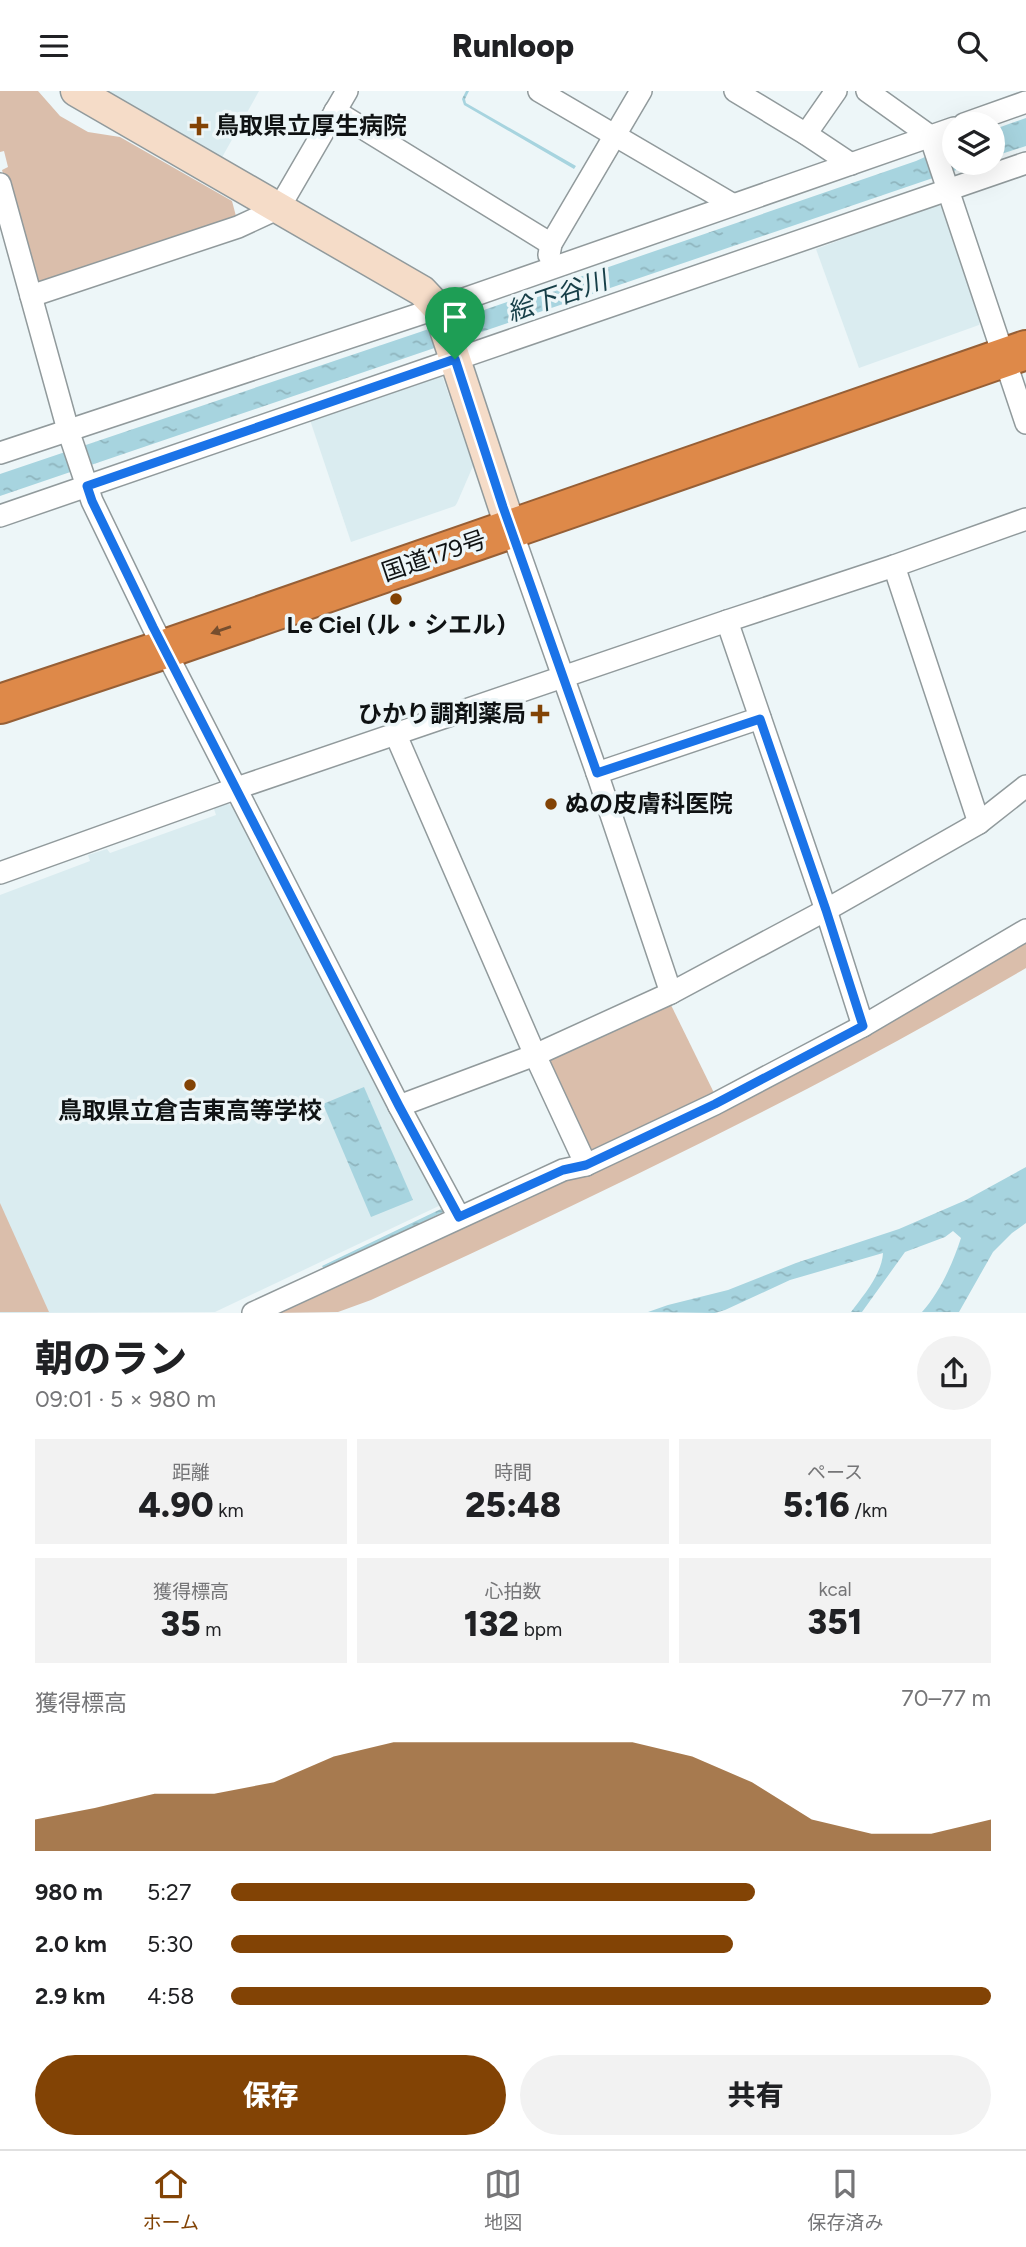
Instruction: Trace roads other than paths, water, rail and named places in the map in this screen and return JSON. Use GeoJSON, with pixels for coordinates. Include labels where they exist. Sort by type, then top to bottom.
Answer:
{"type":"FeatureCollection","features":[{"type":"Feature","properties":{"kind":"highway","name":"国道179号"},"geometry":{"type":"LineString","coordinates":[[0,704],[159,638],[1013,344]]}},
{"type":"Feature","properties":{"kind":"highway","name":"国道179号"},"geometry":{"type":"LineString","coordinates":[[0,678],[159,638]]}},
{"type":"Feature","properties":{"kind":"street"},"geometry":{"type":"LineString","coordinates":[[76,91],[422,291],[447,334],[507,518],[671,993]]}},
{"type":"Feature","properties":{"kind":"street"},"geometry":{"type":"LineString","coordinates":[[31,296],[238,227],[279,208],[347,91]]}},
{"type":"Feature","properties":{"kind":"street"},"geometry":{"type":"LineString","coordinates":[[539,91],[732,204]]}},
{"type":"Feature","properties":{"kind":"street"},"geometry":{"type":"LineString","coordinates":[[545,271],[551,244],[640,91]]}},
{"type":"Feature","properties":{"kind":"street"},"geometry":{"type":"LineString","coordinates":[[735,91],[851,164]]}},
{"type":"Feature","properties":{"kind":"street"},"geometry":{"type":"LineString","coordinates":[[806,134],[836,91]]}},
{"type":"Feature","properties":{"kind":"street"},"geometry":{"type":"LineString","coordinates":[[867,91],[932,142],[1013,344],[1026,423]]}},
{"type":"Feature","properties":{"kind":"street"},"geometry":{"type":"LineString","coordinates":[[998,112],[1026,102]]}},
{"type":"Feature","properties":{"kind":"street"},"geometry":{"type":"LineString","coordinates":[[335,111],[551,244]]}},
{"type":"Feature","properties":{"kind":"street"},"geometry":{"type":"LineString","coordinates":[[0,516],[447,334],[545,271],[732,204],[851,164],[932,142],[942,136]]}},
{"type":"Feature","properties":{"kind":"street"},"geometry":{"type":"LineString","coordinates":[[0,453],[70,438],[447,334],[947,184],[1026,163]]}},
{"type":"Feature","properties":{"kind":"street"},"geometry":{"type":"LineString","coordinates":[[0,184],[70,438],[92,501],[159,638],[399,1106],[459,1217]]}},
{"type":"Feature","properties":{"kind":"street"},"geometry":{"type":"LineString","coordinates":[[0,873],[395,733],[564,678],[1026,519]]}},
{"type":"Feature","properties":{"kind":"street"},"geometry":{"type":"LineString","coordinates":[[894,566],[979,823]]}},
{"type":"Feature","properties":{"kind":"street"},"geometry":{"type":"LineString","coordinates":[[727,621],[863,1026]]}},
{"type":"Feature","properties":{"kind":"street"},"geometry":{"type":"LineString","coordinates":[[597,773],[760,719]]}},
{"type":"Feature","properties":{"kind":"street"},"geometry":{"type":"LineString","coordinates":[[395,733],[535,1055],[586,1165]]}},
{"type":"Feature","properties":{"kind":"street"},"geometry":{"type":"LineString","coordinates":[[399,1106],[535,1055],[671,993],[826,910],[979,823],[1026,786]]}},
{"type":"Feature","properties":{"kind":"street"},"geometry":{"type":"LineString","coordinates":[[253,1313],[459,1217],[563,1170],[586,1165],[715,1104],[863,1026],[1026,930]]}},
{"type":"Feature","properties":{"kind":"water"},"geometry":{"type":"Polygon","coordinates":[[[466,91],[469,91],[466,103],[576,166],[574,169],[464,105],[462,99],[466,91]]]}},
{"type":"Feature","properties":{"kind":"water"},"geometry":{"type":"Polygon","coordinates":[[[1026,118],[1026,146],[1005,153],[1005,125],[1026,118]]]}},
{"type":"Feature","properties":{"kind":"water","name":"絵下谷川"},"geometry":{"type":"Polygon","coordinates":[[[942,149],[942,175],[0,496],[0,474],[916,161],[942,149]]]}},
{"type":"Feature","properties":{"kind":"water"},"geometry":{"type":"Polygon","coordinates":[[[364,1087],[413,1200],[371,1217],[323,1104],[364,1087]]]}},
{"type":"Feature","properties":{"kind":"water"},"geometry":{"type":"Polygon","coordinates":[[[1026,1167],[1026,1223],[993,1252],[959,1312],[922,1312],[940,1286],[954,1257],[961,1238],[953,1231],[945,1237],[905,1252],[862,1312],[851,1312],[876,1277],[883,1253],[790,1280],[715,1313],[648,1312],[728,1290],[796,1263],[899,1229],[966,1200],[1026,1167]]]}},
{"type":"Feature","properties":{"kind":"water"},"geometry":{"type":"Polygon","coordinates":[[[443,1208],[445,1211],[325,1270],[322,1266],[443,1208]]]}},
{"type":"Feature","properties":{"kind":"place","name":"鳥取県立厚生病院"},"geometry":{"type":"Point","coordinates":[199,126]}},
{"type":"Feature","properties":{"kind":"place","name":"Le Ciel (ル・シエル)"},"geometry":{"type":"Point","coordinates":[396,599]}},
{"type":"Feature","properties":{"kind":"place","name":"ひかり調剤薬局"},"geometry":{"type":"Point","coordinates":[540,714]}},
{"type":"Feature","properties":{"kind":"place","name":"ぬの皮膚科医院"},"geometry":{"type":"Point","coordinates":[551,804]}},
{"type":"Feature","properties":{"kind":"place","name":"鳥取県立倉吉東高等学校"},"geometry":{"type":"Point","coordinates":[190,1085]}}]}
